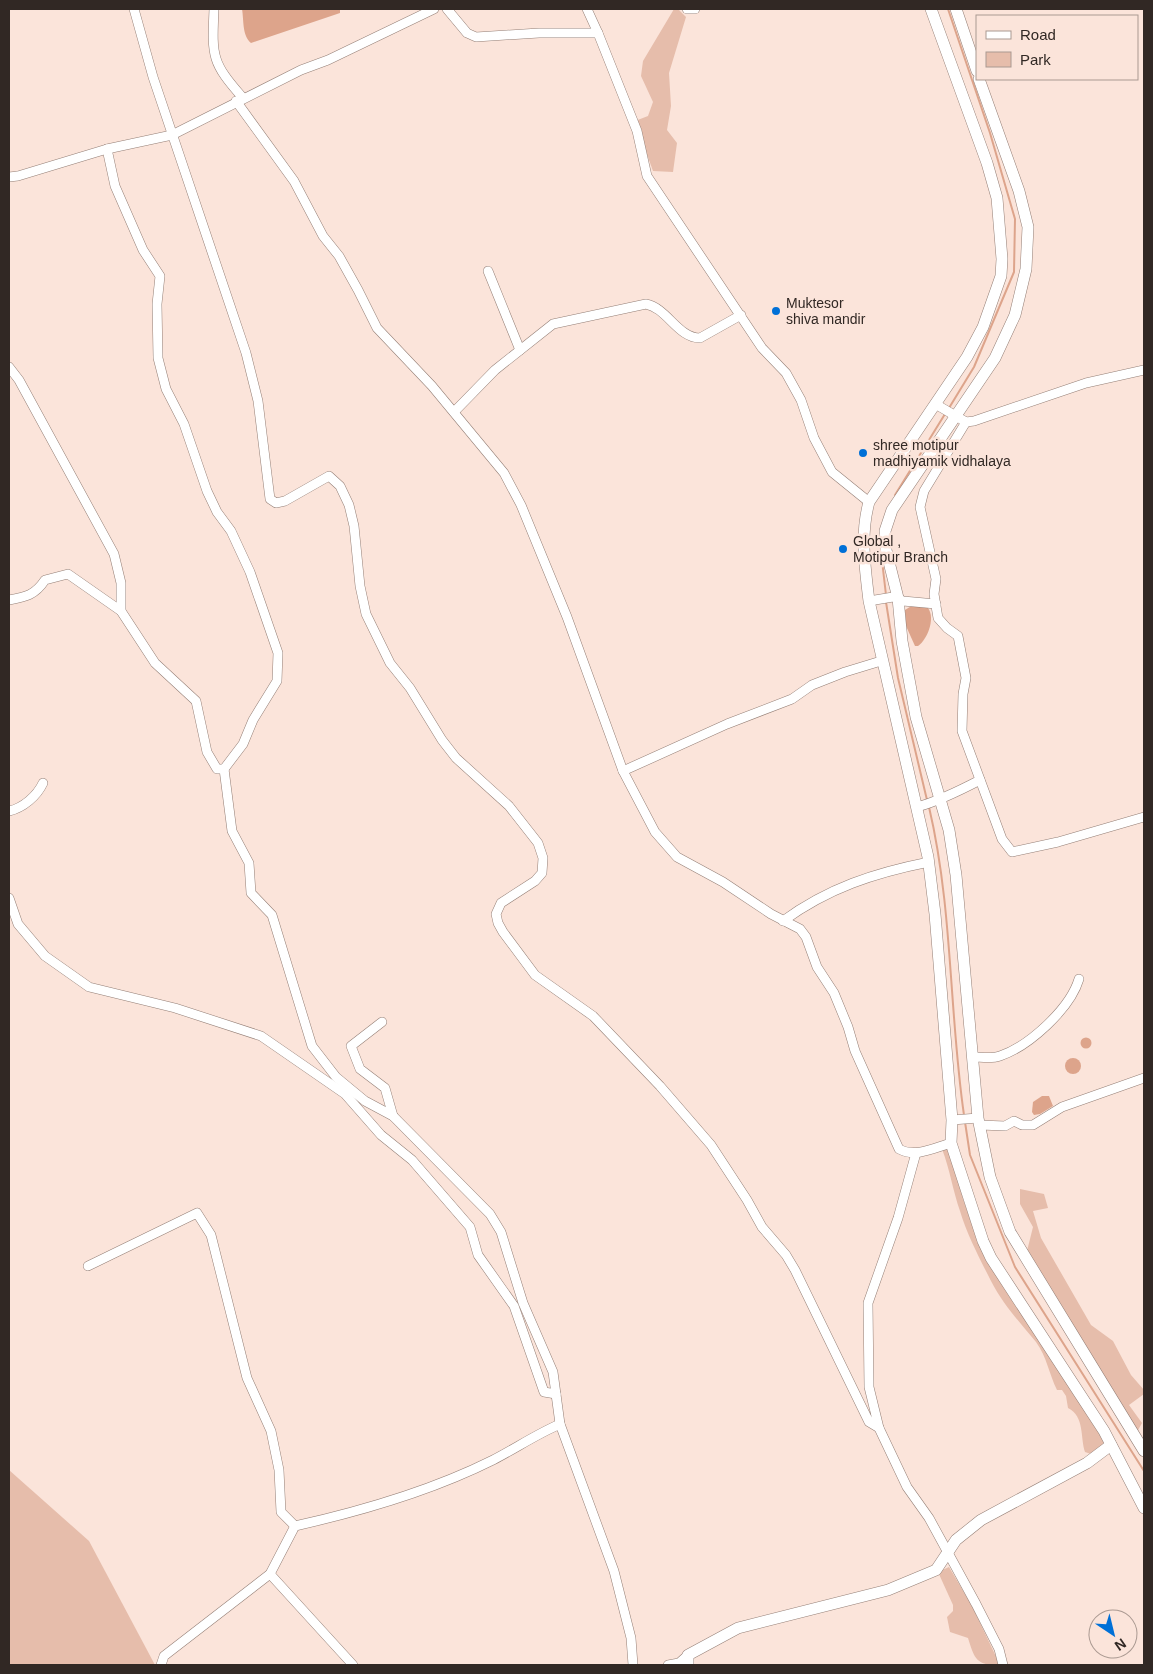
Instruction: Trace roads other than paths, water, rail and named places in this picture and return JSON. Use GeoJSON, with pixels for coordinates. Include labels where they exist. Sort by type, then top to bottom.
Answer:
{"type":"FeatureCollection","features":[{"type":"Feature","properties":{"kind":"main road"},"geometry":{"type":"LineString","coordinates":[[931,9],[987,163],[996,198],[1002,259],[1001,276],[983,328],[939,407],[869,502],[863,522],[864,559],[873,600],[881,661],[917,807],[928,862],[935,914],[952,1120],[951,1143],[983,1241],[991,1258],[1057,1356],[1111,1444],[1144,1508]]}},
{"type":"Feature","properties":{"kind":"main road"},"geometry":{"type":"LineString","coordinates":[[956,9],[976,68]]}},
{"type":"Feature","properties":{"kind":"main road"},"geometry":{"type":"LineString","coordinates":[[979,80],[1019,190],[1028,227],[1026,269],[1015,315],[995,358],[954,415],[892,510],[884,531],[886,550],[916,718],[948,830],[956,875],[979,1121],[990,1177],[1010,1232],[1144,1451]]}},
{"type":"Feature","properties":{"kind":"main road"},"geometry":{"type":"LineString","coordinates":[[688,1660],[738,1628],[888,1590],[936,1570],[956,1540],[981,1520],[1087,1463],[1111,1444]]}},
{"type":"Feature","properties":{"kind":"street"},"geometry":{"type":"LineString","coordinates":[[134,9],[153,77],[246,353],[258,401],[270,499],[276,503],[285,501],[329,476],[340,486],[349,505],[354,526],[360,586],[366,614],[390,664],[410,688],[442,740],[456,758],[509,806],[538,843],[543,858],[542,873],[535,882],[501,902],[496,914],[498,923],[528,968],[600,1023],[649,1073],[710,1145],[765,1231],[786,1255],[795,1270],[869,1422],[879,1428]]}},
{"type":"Feature","properties":{"kind":"street"},"geometry":{"type":"LineString","coordinates":[[214,9],[212,50],[219,69],[294,181],[323,236],[339,256],[354,282],[377,328],[405,356],[504,473],[521,505],[585,663],[623,771],[656,832],[677,858],[723,882],[800,929],[806,937],[817,967],[834,993],[848,1027],[855,1051],[899,1149],[907,1153],[916,1153],[951,1143]]}},
{"type":"Feature","properties":{"kind":"street"},"geometry":{"type":"LineString","coordinates":[[9,177],[107,149],[172,135],[240,100],[434,9]]}},
{"type":"Feature","properties":{"kind":"street"},"geometry":{"type":"LineString","coordinates":[[447,9],[468,33],[476,37],[540,33],[598,33]]}},
{"type":"Feature","properties":{"kind":"street"},"geometry":{"type":"LineString","coordinates":[[587,9],[638,131],[647,176],[762,348],[786,373],[802,400],[814,438],[832,472],[869,502]]}},
{"type":"Feature","properties":{"kind":"street"},"geometry":{"type":"LineString","coordinates":[[687,9],[695,9]]}},
{"type":"Feature","properties":{"kind":"street"},"geometry":{"type":"LineString","coordinates":[[9,600],[30,596],[39,590],[45,580],[68,574],[121,611],[155,663],[196,701],[207,752],[218,769],[224,768],[243,744],[253,720],[277,681],[278,653],[250,572],[231,532],[217,512],[207,491],[184,424],[166,389],[158,358],[160,276],[143,250],[115,186],[107,149]]}},
{"type":"Feature","properties":{"kind":"street"},"geometry":{"type":"LineString","coordinates":[[488,271],[520,350]]}},
{"type":"Feature","properties":{"kind":"street"},"geometry":{"type":"LineString","coordinates":[[454,412],[488,376],[553,324],[646,304],[657,308],[694,338],[712,333],[741,315]]}},
{"type":"Feature","properties":{"kind":"street"},"geometry":{"type":"LineString","coordinates":[[9,367],[19,380],[114,554],[121,582],[121,611]]}},
{"type":"Feature","properties":{"kind":"street"},"geometry":{"type":"LineString","coordinates":[[1144,370],[1086,383],[966,422],[924,491],[920,507],[936,578],[938,618],[958,636],[966,678],[963,694],[962,730],[1002,839],[1012,852],[1058,842],[1144,818]]}},
{"type":"Feature","properties":{"kind":"street"},"geometry":{"type":"LineString","coordinates":[[939,407],[966,422]]}},
{"type":"Feature","properties":{"kind":"street"},"geometry":{"type":"LineString","coordinates":[[873,600],[895,598],[936,604]]}},
{"type":"Feature","properties":{"kind":"street"},"geometry":{"type":"LineString","coordinates":[[623,771],[727,724],[792,699],[812,685],[881,661]]}},
{"type":"Feature","properties":{"kind":"street"},"geometry":{"type":"LineString","coordinates":[[224,768],[232,831],[249,863],[251,893],[272,915],[312,1046],[336,1078],[365,1101],[393,1116],[490,1214],[501,1232],[523,1303],[553,1372],[560,1424],[614,1570],[631,1638],[633,1665]]}},
{"type":"Feature","properties":{"kind":"street"},"geometry":{"type":"LineString","coordinates":[[917,807],[940,801],[947,795],[980,780]]}},
{"type":"Feature","properties":{"kind":"street"},"geometry":{"type":"LineString","coordinates":[[9,811],[20,808],[40,789],[43,783]]}},
{"type":"Feature","properties":{"kind":"street"},"geometry":{"type":"LineString","coordinates":[[783,920],[824,894],[852,881],[928,862]]}},
{"type":"Feature","properties":{"kind":"street"},"geometry":{"type":"LineString","coordinates":[[9,898],[18,924],[45,956],[89,987],[175,1008],[261,1036],[345,1094],[381,1135],[412,1160],[470,1227],[478,1255],[514,1306],[544,1392],[556,1394]]}},
{"type":"Feature","properties":{"kind":"street"},"geometry":{"type":"LineString","coordinates":[[973,1057],[998,1057],[1030,1041],[1065,1005],[1079,979]]}},
{"type":"Feature","properties":{"kind":"street"},"geometry":{"type":"LineString","coordinates":[[382,1022],[351,1046],[360,1069],[384,1088],[393,1116]]}},
{"type":"Feature","properties":{"kind":"street"},"geometry":{"type":"LineString","coordinates":[[952,1120],[979,1121],[1005,1126],[1014,1121],[1022,1125],[1033,1125],[1062,1108],[1144,1078]]}},
{"type":"Feature","properties":{"kind":"street"},"geometry":{"type":"LineString","coordinates":[[916,1153],[898,1218],[868,1303],[869,1387],[879,1428],[907,1487],[929,1518],[948,1553],[998,1648],[1003,1665]]}},
{"type":"Feature","properties":{"kind":"street"},"geometry":{"type":"LineString","coordinates":[[88,1266],[198,1213],[211,1235],[247,1378],[270,1431],[278,1470],[281,1512],[295,1526]]}},
{"type":"Feature","properties":{"kind":"street"},"geometry":{"type":"LineString","coordinates":[[163,1662],[270,1574],[295,1526],[343,1515],[409,1494],[493,1460],[533,1436],[560,1424]]}},
{"type":"Feature","properties":{"kind":"street"},"geometry":{"type":"LineString","coordinates":[[270,1574],[353,1665]]}},
{"type":"Feature","properties":{"kind":"street"},"geometry":{"type":"LineString","coordinates":[[668,1665],[688,1660]]}},
{"type":"Feature","properties":{"kind":"waterway"},"geometry":{"type":"LineString","coordinates":[[948,9],[990,133],[1015,219],[1014,272],[974,367],[949,408]]}},
{"type":"Feature","properties":{"kind":"waterway"},"geometry":{"type":"LineString","coordinates":[[895,495],[945,414]]}},
{"type":"Feature","properties":{"kind":"waterway"},"geometry":{"type":"LineString","coordinates":[[881,552],[886,595]]}},
{"type":"Feature","properties":{"kind":"waterway"},"geometry":{"type":"LineString","coordinates":[[886,602],[898,678],[927,800]]}},
{"type":"Feature","properties":{"kind":"waterway"},"geometry":{"type":"LineString","coordinates":[[929,807],[937,845],[947,922],[959,1077],[964,1115]]}},
{"type":"Feature","properties":{"kind":"waterway"},"geometry":{"type":"LineString","coordinates":[[965,1122],[970,1155],[1015,1267],[1144,1471]]}},
{"type":"Feature","properties":{"kind":"place","name":"Muktesor shiva mandir"},"geometry":{"type":"Point","coordinates":[776,311]}},
{"type":"Feature","properties":{"kind":"place","name":"shree motipur madhiyamik vidhalaya"},"geometry":{"type":"Point","coordinates":[863,453]}},
{"type":"Feature","properties":{"kind":"place","name":"Global , Motipur Branch"},"geometry":{"type":"Point","coordinates":[843,549]}}]}
